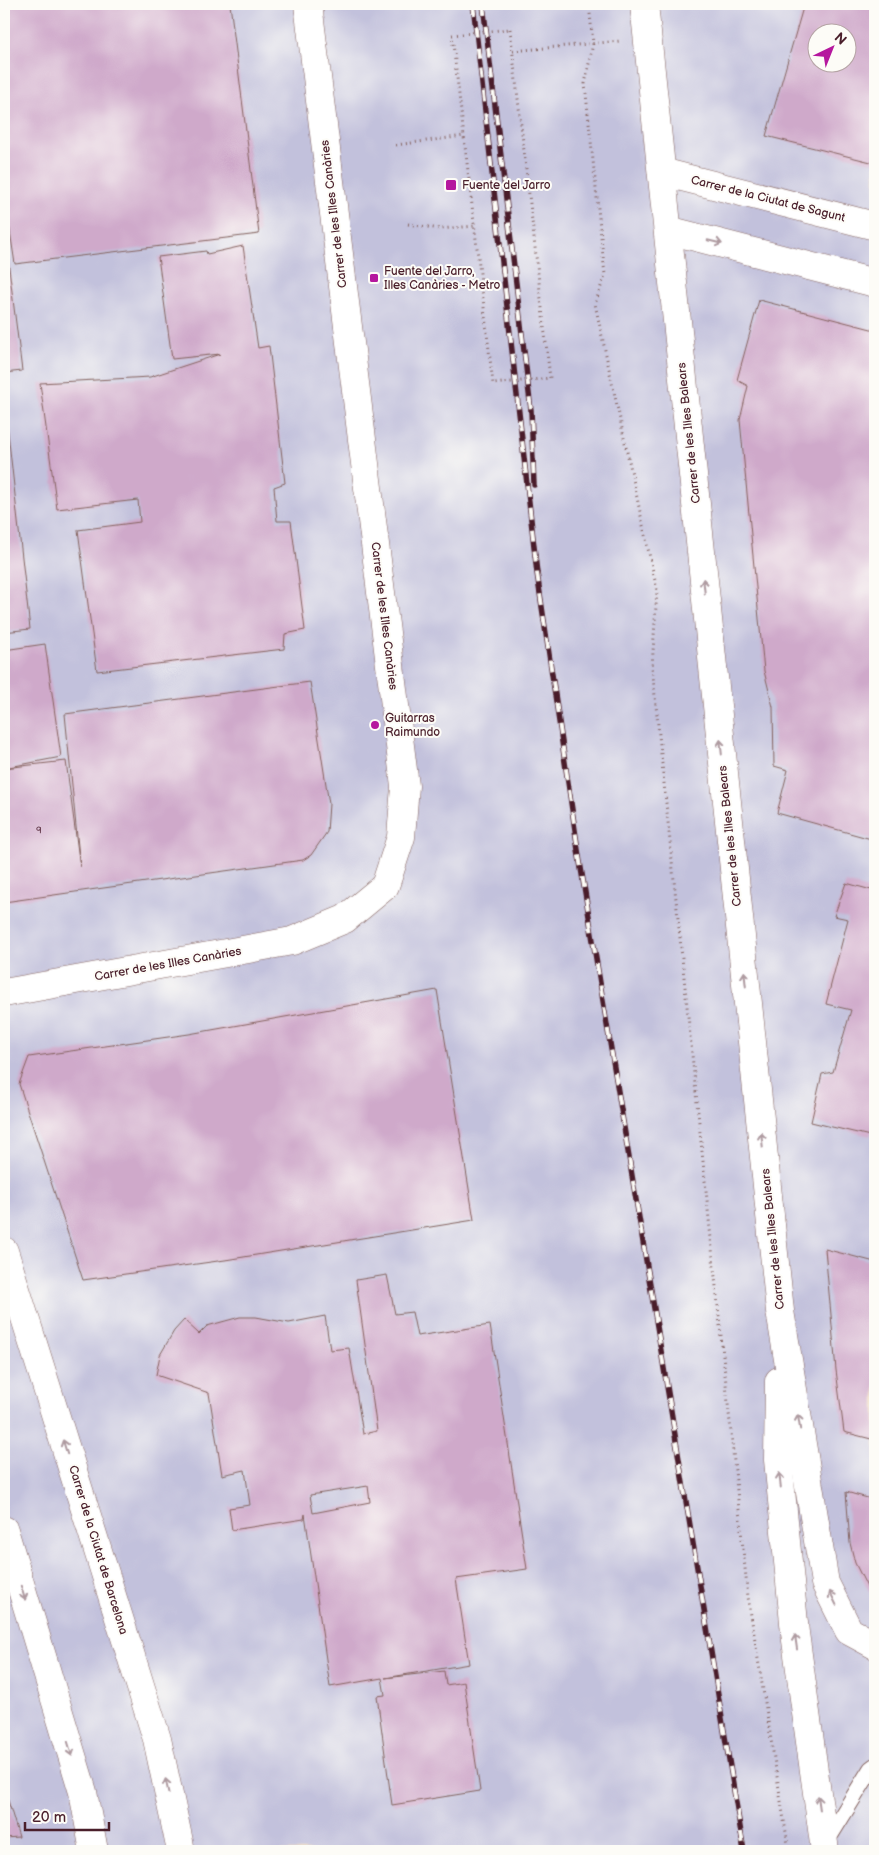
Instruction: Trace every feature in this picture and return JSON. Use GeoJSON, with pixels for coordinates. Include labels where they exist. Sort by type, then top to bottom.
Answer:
{"type":"FeatureCollection","features":[{"type":"Feature","properties":{"kind":"street","name":"Carrer de les Illes Canàries"},"geometry":{"type":"LineString","coordinates":[[4,993],[292,941],[346,920],[385,886],[401,837],[405,786],[308,4]]}},
{"type":"Feature","properties":{"kind":"street","name":"Carrer de les Illes Balears"},"geometry":{"type":"LineString","coordinates":[[644,4],[780,1310],[826,1583],[849,1631],[875,1645]]}},
{"type":"Feature","properties":{"kind":"street","name":"Carrer de la Ciutat de Sagunt"},"geometry":{"type":"LineString","coordinates":[[662,172],[875,226]]}},
{"type":"Feature","properties":{"kind":"street"},"geometry":{"type":"LineString","coordinates":[[668,230],[875,283]]}},
{"type":"Feature","properties":{"kind":"street","name":"Carrer de la Ciutat de Barcelona"},"geometry":{"type":"LineString","coordinates":[[4,1251],[157,1739],[181,1851]]}},
{"type":"Feature","properties":{"kind":"street"},"geometry":{"type":"LineString","coordinates":[[780,1310],[778,1460],[795,1633],[825,1848]]}},
{"type":"Feature","properties":{"kind":"street"},"geometry":{"type":"LineString","coordinates":[[4,1530],[83,1792],[94,1851]]}},
{"type":"Feature","properties":{"kind":"lane"},"geometry":{"type":"LineString","coordinates":[[825,1848],[870,1769],[875,1766]]}},
{"type":"Feature","properties":{"kind":"path"},"geometry":{"type":"LineString","coordinates":[[589,4],[593,43],[584,84],[604,275],[595,304],[657,590],[652,667],[748,1597],[788,1851]]}},
{"type":"Feature","properties":{"kind":"path"},"geometry":{"type":"LineString","coordinates":[[510,29],[550,378],[493,384],[464,136],[452,35],[510,29]]}},
{"type":"Feature","properties":{"kind":"path"},"geometry":{"type":"LineString","coordinates":[[513,51],[648,38]]}},
{"type":"Feature","properties":{"kind":"path"},"geometry":{"type":"LineString","coordinates":[[396,145],[464,136]]}},
{"type":"Feature","properties":{"kind":"path"},"geometry":{"type":"LineString","coordinates":[[408,224],[440,229],[474,226]]}},
{"type":"Feature","properties":{"kind":"shaded area"},"geometry":{"type":"Polygon","coordinates":[[[4,4],[875,4],[875,1851],[4,1851],[4,4]]]}},
{"type":"Feature","properties":{"kind":"building"},"geometry":{"type":"Polygon","coordinates":[[[4,4],[230,4],[259,234],[15,264],[4,191],[4,4]]]}},
{"type":"Feature","properties":{"kind":"building"},"geometry":{"type":"Polygon","coordinates":[[[804,4],[875,4],[875,163],[766,136],[804,4]]]}},
{"type":"Feature","properties":{"kind":"building"},"geometry":{"type":"Polygon","coordinates":[[[4,228],[22,371],[4,373],[4,228]]]}},
{"type":"Feature","properties":{"kind":"building"},"geometry":{"type":"Polygon","coordinates":[[[243,246],[258,348],[269,346],[285,483],[274,487],[277,521],[291,521],[305,630],[285,634],[284,649],[97,671],[78,530],[140,522],[138,500],[57,509],[40,383],[150,377],[220,354],[172,359],[158,257],[206,251],[207,254],[243,246]]]}},
{"type":"Feature","properties":{"kind":"building"},"geometry":{"type":"Polygon","coordinates":[[[759,300],[875,330],[875,840],[777,813],[788,770],[774,766],[773,707],[764,671],[740,420],[748,386],[737,380],[759,300]]]}},
{"type":"Feature","properties":{"kind":"building"},"geometry":{"type":"Polygon","coordinates":[[[4,397],[30,629],[4,632],[4,397]]]}},
{"type":"Feature","properties":{"kind":"building"},"geometry":{"type":"Polygon","coordinates":[[[45,644],[61,757],[4,768],[4,650],[45,644]]]}},
{"type":"Feature","properties":{"kind":"building"},"geometry":{"type":"Polygon","coordinates":[[[310,682],[329,804],[327,832],[311,855],[303,860],[4,902],[4,768],[66,761],[80,867],[65,714],[310,682]]]}},
{"type":"Feature","properties":{"kind":"building"},"geometry":{"type":"Polygon","coordinates":[[[846,883],[875,891],[875,1123],[870,1136],[811,1122],[822,1074],[833,1072],[851,1010],[826,1004],[848,919],[834,916],[846,883]]]}},
{"type":"Feature","properties":{"kind":"building"},"geometry":{"type":"Polygon","coordinates":[[[437,990],[474,1220],[225,1260],[83,1280],[19,1084],[29,1057],[189,1034],[437,990]]]}},
{"type":"Feature","properties":{"kind":"building"},"geometry":{"type":"Polygon","coordinates":[[[825,1249],[875,1262],[875,1440],[844,1432],[836,1370],[825,1249]]]}},
{"type":"Feature","properties":{"kind":"building"},"geometry":{"type":"Polygon","coordinates":[[[387,1275],[395,1314],[412,1312],[417,1336],[490,1325],[527,1569],[456,1579],[469,1664],[385,1678],[444,1671],[446,1685],[464,1682],[480,1791],[392,1805],[377,1696],[385,1695],[382,1678],[330,1687],[305,1514],[304,1519],[232,1530],[229,1508],[250,1505],[245,1470],[222,1475],[209,1393],[156,1375],[160,1355],[174,1331],[184,1320],[199,1334],[207,1326],[240,1317],[256,1317],[289,1323],[325,1316],[330,1350],[349,1348],[363,1434],[377,1431],[356,1280],[387,1275]],[[368,1486],[310,1495],[313,1513],[370,1502],[368,1486]]]}},
{"type":"Feature","properties":{"kind":"building"},"geometry":{"type":"Polygon","coordinates":[[[846,1492],[875,1500],[875,1597],[869,1591],[855,1563],[850,1543],[846,1492]]]}},
{"type":"Feature","properties":{"kind":"building"},"geometry":{"type":"Polygon","coordinates":[[[4,1787],[19,1837],[4,1838],[4,1787]]]}},
{"type":"Feature","properties":{"kind":"railway"},"geometry":{"type":"LineString","coordinates":[[473,4],[537,573],[578,850],[744,1851]]}},
{"type":"Feature","properties":{"kind":"railway"},"geometry":{"type":"LineString","coordinates":[[483,4],[531,410],[534,485]]}},
{"type":"Feature","properties":{"kind":"place","name":"Fuente del Jarro"},"geometry":{"type":"Point","coordinates":[451,185]}},
{"type":"Feature","properties":{"kind":"place","name":"Fuente del Jarro, Illes Canàries - Metro"},"geometry":{"type":"Point","coordinates":[374,278]}},
{"type":"Feature","properties":{"kind":"place","name":"Guitarras Raimundo"},"geometry":{"type":"Point","coordinates":[375,725]}}]}
